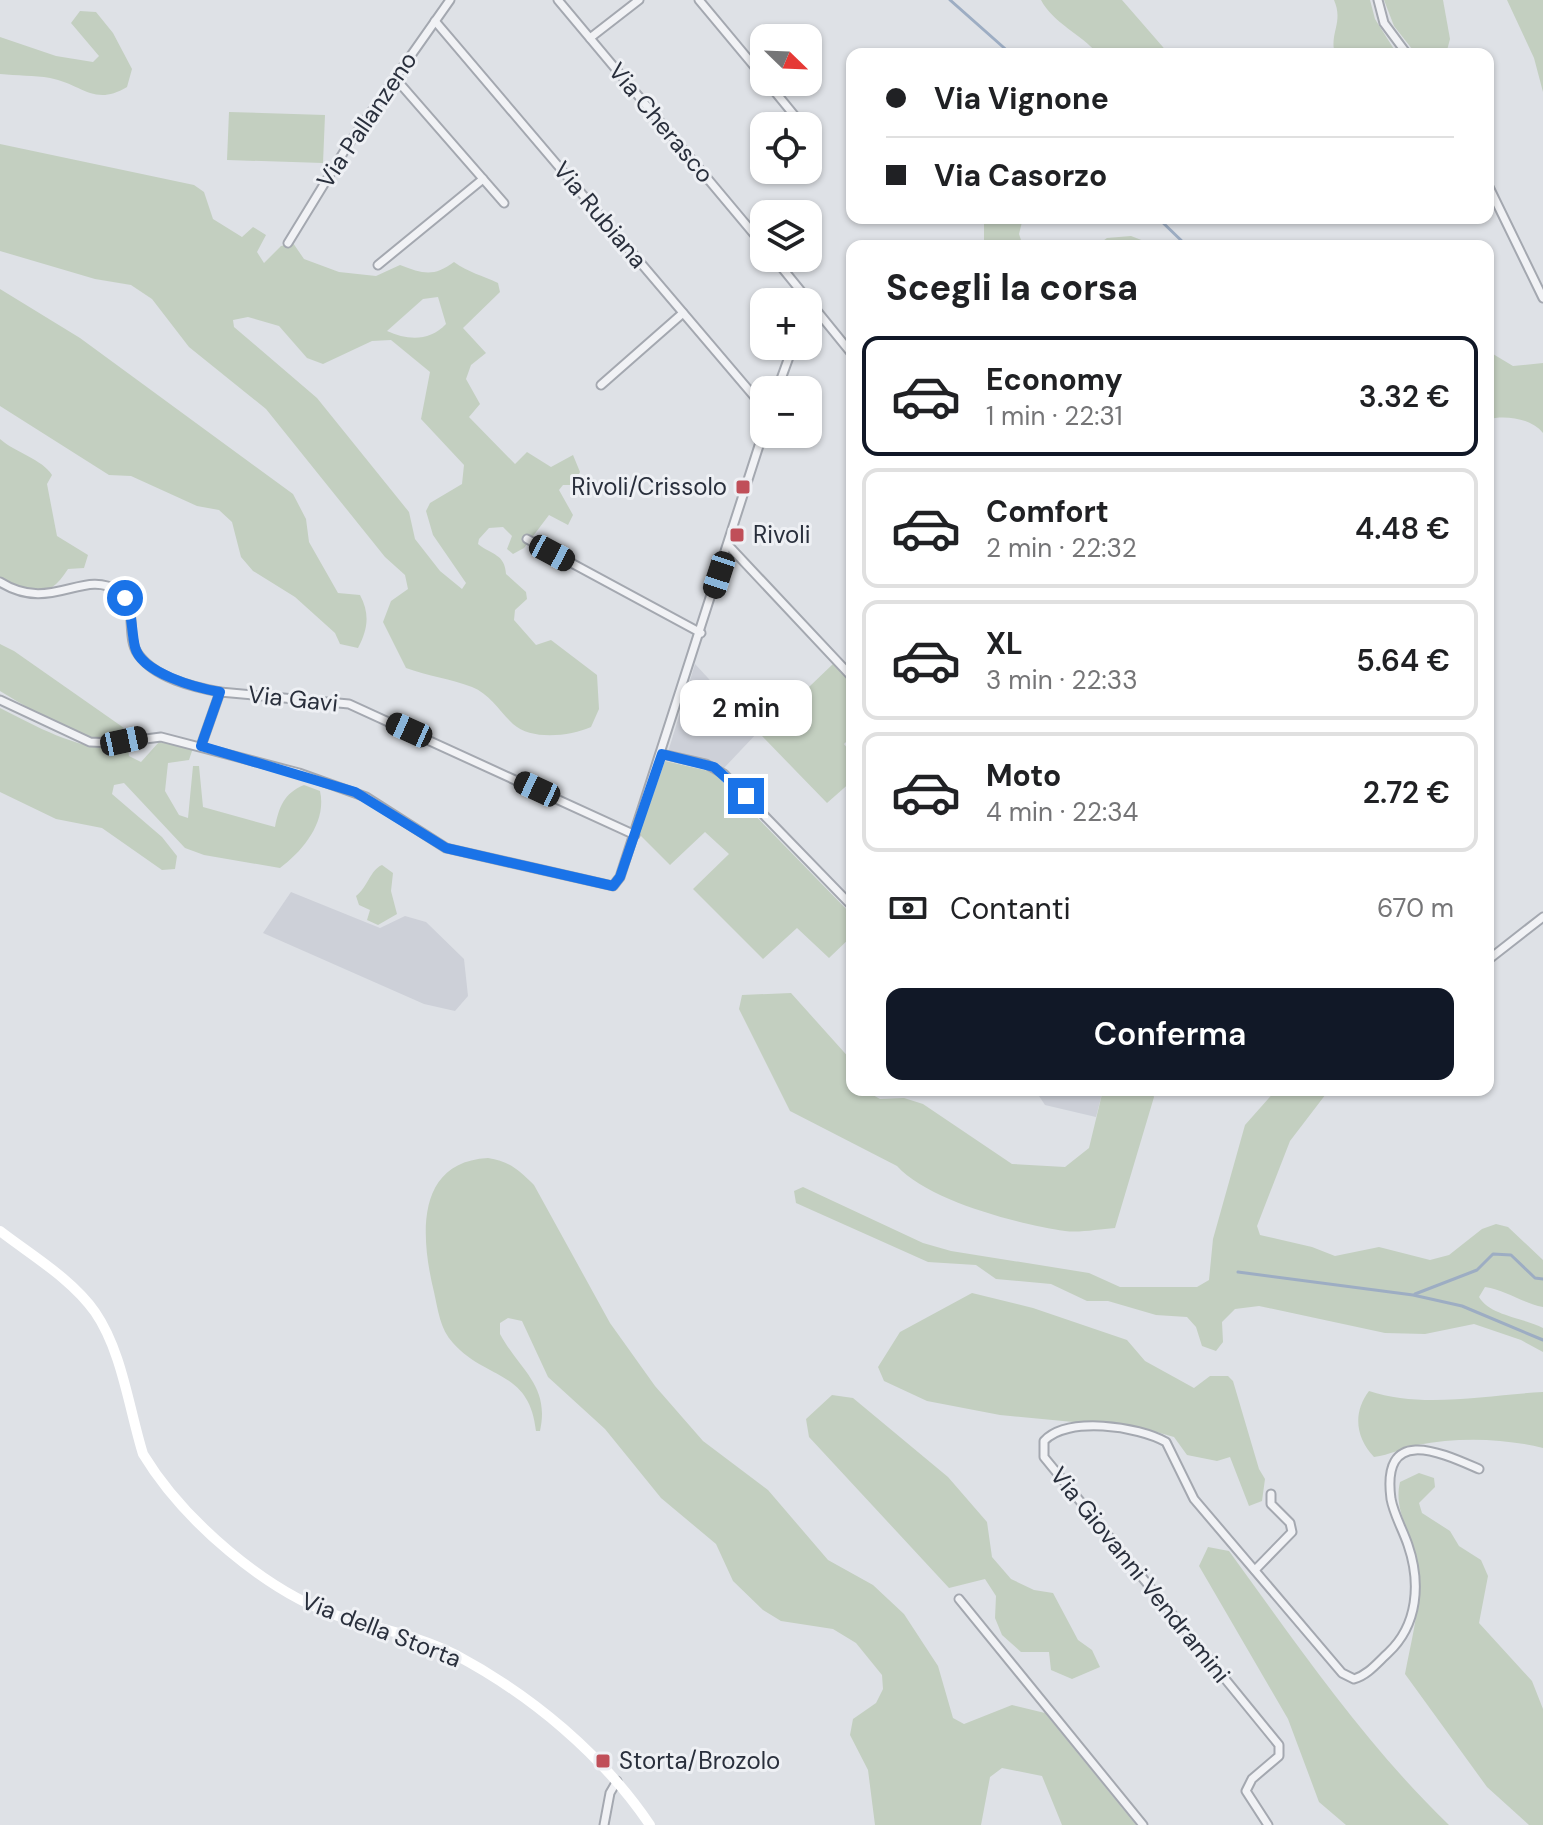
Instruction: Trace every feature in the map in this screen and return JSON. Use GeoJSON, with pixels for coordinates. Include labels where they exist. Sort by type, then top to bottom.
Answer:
{"type":"FeatureCollection","features":[{"type":"Feature","properties":{"kind":"main road","name":"Via della Storta"},"geometry":{"type":"LineString","coordinates":[[0,1231],[63,1280],[95,1312],[113,1351],[143,1454],[186,1507],[255,1573],[316,1607],[412,1636],[455,1655],[514,1692],[575,1739],[617,1781],[650,1825]]}},
{"type":"Feature","properties":{"kind":"street","name":"Via Pallanzeno"},"geometry":{"type":"LineString","coordinates":[[288,243],[335,165],[450,0]]}},
{"type":"Feature","properties":{"kind":"street","name":"Via Cherasco"},"geometry":{"type":"LineString","coordinates":[[558,0],[750,229]]}},
{"type":"Feature","properties":{"kind":"street"},"geometry":{"type":"LineString","coordinates":[[590,38],[639,0]]}},
{"type":"Feature","properties":{"kind":"street"},"geometry":{"type":"LineString","coordinates":[[699,0],[750,61]]}},
{"type":"Feature","properties":{"kind":"street"},"geometry":{"type":"LineString","coordinates":[[1378,0],[1384,23],[1403,48]]}},
{"type":"Feature","properties":{"kind":"street","name":"Via Rubiana"},"geometry":{"type":"LineString","coordinates":[[435,21],[750,392]]}},
{"type":"Feature","properties":{"kind":"street"},"geometry":{"type":"LineString","coordinates":[[395,78],[504,203]]}},
{"type":"Feature","properties":{"kind":"street"},"geometry":{"type":"LineString","coordinates":[[779,96],[792,112]]}},
{"type":"Feature","properties":{"kind":"street"},"geometry":{"type":"LineString","coordinates":[[378,265],[483,179]]}},
{"type":"Feature","properties":{"kind":"street"},"geometry":{"type":"LineString","coordinates":[[1494,197],[1543,298]]}},
{"type":"Feature","properties":{"kind":"street"},"geometry":{"type":"LineString","coordinates":[[785,272],[798,288]]}},
{"type":"Feature","properties":{"kind":"street"},"geometry":{"type":"LineString","coordinates":[[601,385],[683,313]]}},
{"type":"Feature","properties":{"kind":"street"},"geometry":{"type":"LineString","coordinates":[[822,318],[846,347]]}},
{"type":"Feature","properties":{"kind":"street"},"geometry":{"type":"LineString","coordinates":[[0,700],[90,742],[114,743],[151,736],[201,746],[355,792],[446,848],[608,886],[619,880],[635,835],[759,448]]}},
{"type":"Feature","properties":{"kind":"street"},"geometry":{"type":"LineString","coordinates":[[527,539],[701,633]]}},
{"type":"Feature","properties":{"kind":"street"},"geometry":{"type":"LineString","coordinates":[[729,546],[846,671]]}},
{"type":"Feature","properties":{"kind":"street"},"geometry":{"type":"LineString","coordinates":[[0,582],[16,592],[34,596],[93,584],[114,589],[128,603],[135,649],[140,657],[173,680],[220,692]]}},
{"type":"Feature","properties":{"kind":"street","name":"Via Gavi"},"geometry":{"type":"LineString","coordinates":[[201,746],[220,692],[357,707],[635,835]]}},
{"type":"Feature","properties":{"kind":"street"},"geometry":{"type":"LineString","coordinates":[[662,754],[706,764],[724,774],[846,900]]}},
{"type":"Feature","properties":{"kind":"street"},"geometry":{"type":"LineString","coordinates":[[1494,955],[1543,917]]}},
{"type":"Feature","properties":{"kind":"street","name":"Via Giovanni Vendramini"},"geometry":{"type":"LineString","coordinates":[[1268,1825],[1246,1791],[1252,1779],[1279,1756],[1279,1745],[1044,1457],[1044,1441],[1059,1430],[1083,1425],[1163,1440],[1171,1446],[1194,1499],[1342,1673],[1360,1677],[1402,1640],[1412,1617],[1412,1562],[1391,1499],[1392,1478],[1398,1459],[1409,1450],[1424,1449],[1479,1469]]}},
{"type":"Feature","properties":{"kind":"street"},"geometry":{"type":"LineString","coordinates":[[1255,1570],[1292,1532],[1290,1523],[1271,1504],[1271,1494]]}},
{"type":"Feature","properties":{"kind":"street"},"geometry":{"type":"LineString","coordinates":[[959,1599],[1143,1825]]}},
{"type":"Feature","properties":{"kind":"street"},"geometry":{"type":"LineString","coordinates":[[604,1825],[610,1793],[617,1781]]}},
{"type":"Feature","properties":{"kind":"shaded area"},"geometry":{"type":"Polygon","coordinates":[[[695,664],[758,732],[724,768],[668,752],[695,664]]]}},
{"type":"Feature","properties":{"kind":"shaded area"},"geometry":{"type":"Polygon","coordinates":[[[291,892],[380,928],[405,916],[426,922],[464,959],[468,996],[455,1011],[424,1004],[263,933],[291,892]]]}},
{"type":"Feature","properties":{"kind":"shaded area"},"geometry":{"type":"Polygon","coordinates":[[[1039,1096],[1101,1096],[1096,1117],[1045,1105],[1039,1096]]]}},
{"type":"Feature","properties":{"kind":"green space"},"geometry":{"type":"Polygon","coordinates":[[[1041,0],[1122,0],[1164,48],[1092,48],[1041,0]]]}},
{"type":"Feature","properties":{"kind":"green space"},"geometry":{"type":"Polygon","coordinates":[[[1334,0],[1370,0],[1375,19],[1393,48],[1334,48],[1337,8],[1334,0]]]}},
{"type":"Feature","properties":{"kind":"green space"},"geometry":{"type":"Polygon","coordinates":[[[1384,0],[1443,0],[1450,39],[1448,48],[1411,48],[1394,26],[1384,0]]]}},
{"type":"Feature","properties":{"kind":"green space"},"geometry":{"type":"Polygon","coordinates":[[[1507,0],[1543,0],[1543,92],[1534,58],[1507,0]]]}},
{"type":"Feature","properties":{"kind":"green space"},"geometry":{"type":"Polygon","coordinates":[[[80,11],[96,12],[113,33],[132,69],[127,87],[116,93],[97,95],[50,78],[0,74],[0,37],[56,56],[93,62],[99,56],[71,23],[80,11]]]}},
{"type":"Feature","properties":{"kind":"green space"},"geometry":{"type":"Polygon","coordinates":[[[229,112],[325,115],[323,163],[227,160],[229,112]]]}},
{"type":"Feature","properties":{"kind":"green space"},"geometry":{"type":"Polygon","coordinates":[[[0,144],[194,185],[204,192],[213,219],[242,237],[253,227],[266,235],[257,252],[264,263],[281,246],[293,243],[304,259],[339,272],[376,276],[400,265],[434,272],[454,262],[498,283],[500,292],[463,328],[486,353],[471,365],[466,379],[480,404],[469,417],[515,464],[527,452],[551,467],[573,455],[580,472],[573,485],[563,485],[559,490],[573,515],[568,525],[549,515],[524,548],[513,554],[507,549],[512,536],[503,527],[489,528],[478,544],[503,562],[506,574],[526,592],[527,599],[515,610],[514,620],[536,645],[551,640],[597,675],[599,709],[591,727],[573,733],[530,733],[513,724],[478,690],[406,668],[383,622],[391,601],[408,589],[405,575],[385,557],[266,409],[189,347],[152,299],[131,285],[95,279],[0,251],[0,144]],[[438,297],[423,299],[387,331],[418,338],[439,330],[446,324],[438,297]],[[248,317],[233,320],[234,327],[317,398],[409,512],[415,539],[440,571],[462,589],[466,583],[433,535],[426,511],[430,503],[462,484],[464,465],[421,419],[430,372],[391,340],[372,341],[323,364],[307,358],[279,326],[248,317]]]}},
{"type":"Feature","properties":{"kind":"green space"},"geometry":{"type":"Polygon","coordinates":[[[984,224],[1022,224],[1021,240],[984,240],[984,224]]]}},
{"type":"Feature","properties":{"kind":"green space"},"geometry":{"type":"Polygon","coordinates":[[[1131,236],[1141,240],[1104,240],[1131,236]]]}},
{"type":"Feature","properties":{"kind":"green space"},"geometry":{"type":"Polygon","coordinates":[[[0,289],[80,338],[293,494],[306,519],[309,542],[338,593],[360,595],[363,602],[366,622],[358,648],[340,644],[335,633],[295,597],[253,571],[241,557],[232,522],[219,510],[197,506],[131,476],[109,475],[0,406],[0,289]]]}},
{"type":"Feature","properties":{"kind":"green space"},"geometry":{"type":"Polygon","coordinates":[[[1494,355],[1513,366],[1543,363],[1543,433],[1532,424],[1494,418],[1494,355]]]}},
{"type":"Feature","properties":{"kind":"green space"},"geometry":{"type":"Polygon","coordinates":[[[0,439],[48,469],[52,475],[47,484],[57,536],[88,555],[84,568],[68,569],[53,587],[45,591],[30,591],[0,579],[0,439]]]}},
{"type":"Feature","properties":{"kind":"green space"},"geometry":{"type":"Polygon","coordinates":[[[0,644],[124,728],[108,738],[91,738],[65,728],[0,691],[0,644]]]}},
{"type":"Feature","properties":{"kind":"green space"},"geometry":{"type":"Polygon","coordinates":[[[834,663],[846,675],[846,786],[827,803],[760,734],[834,663]]]}},
{"type":"Feature","properties":{"kind":"green space"},"geometry":{"type":"Polygon","coordinates":[[[0,708],[78,743],[111,749],[128,748],[129,756],[141,762],[159,742],[193,748],[189,760],[168,763],[165,791],[179,815],[188,818],[193,766],[199,766],[203,807],[275,827],[284,802],[292,792],[304,785],[320,791],[320,814],[305,844],[280,868],[204,855],[185,848],[124,783],[114,785],[112,794],[162,837],[177,856],[175,869],[162,870],[102,828],[56,819],[0,792],[0,708]]]}},
{"type":"Feature","properties":{"kind":"green space"},"geometry":{"type":"Polygon","coordinates":[[[665,761],[713,772],[846,909],[846,942],[829,958],[797,928],[763,959],[693,889],[729,854],[705,832],[670,865],[639,834],[665,761]]]}},
{"type":"Feature","properties":{"kind":"green space"},"geometry":{"type":"Polygon","coordinates":[[[382,865],[393,873],[391,891],[397,914],[378,925],[367,920],[370,910],[359,905],[356,896],[382,865]]]}},
{"type":"Feature","properties":{"kind":"green space"},"geometry":{"type":"Polygon","coordinates":[[[791,993],[846,1054],[846,1096],[904,1098],[923,1104],[1012,1164],[1065,1167],[1089,1148],[1102,1096],[1154,1096],[1115,1228],[1065,1231],[975,1209],[930,1190],[897,1166],[790,1111],[739,1009],[742,995],[791,993]]]}},
{"type":"Feature","properties":{"kind":"green space"},"geometry":{"type":"Polygon","coordinates":[[[1271,1096],[1324,1096],[1290,1141],[1257,1226],[1260,1235],[1312,1247],[1335,1256],[1379,1247],[1430,1260],[1449,1255],[1482,1229],[1496,1224],[1508,1227],[1543,1260],[1543,1307],[1485,1287],[1479,1297],[1499,1313],[1543,1328],[1543,1352],[1521,1340],[1474,1324],[1425,1334],[1385,1333],[1259,1306],[1235,1309],[1222,1322],[1223,1342],[1216,1351],[1202,1346],[1196,1327],[1187,1317],[1156,1315],[1108,1301],[1087,1301],[1051,1284],[996,1279],[976,1265],[928,1262],[796,1203],[794,1191],[803,1187],[923,1243],[951,1251],[1089,1273],[1120,1287],[1197,1287],[1209,1280],[1213,1239],[1245,1125],[1271,1096]]]}},
{"type":"Feature","properties":{"kind":"green space"},"geometry":{"type":"Polygon","coordinates":[[[488,1158],[513,1167],[534,1185],[610,1323],[655,1386],[703,1441],[768,1490],[828,1560],[873,1585],[904,1614],[938,1666],[953,1718],[964,1724],[1012,1705],[1045,1713],[1136,1825],[1062,1825],[1042,1776],[1002,1768],[990,1777],[981,1825],[875,1825],[868,1770],[850,1735],[853,1719],[876,1703],[883,1689],[882,1675],[856,1643],[833,1629],[781,1621],[763,1610],[733,1581],[716,1544],[661,1498],[605,1429],[548,1377],[522,1321],[508,1318],[500,1323],[500,1334],[537,1390],[542,1415],[540,1431],[536,1431],[532,1411],[516,1386],[466,1355],[445,1332],[438,1312],[427,1249],[428,1207],[435,1188],[447,1173],[464,1163],[488,1158]]]}},
{"type":"Feature","properties":{"kind":"green space"},"geometry":{"type":"Polygon","coordinates":[[[972,1293],[1033,1308],[1127,1340],[1145,1361],[1194,1388],[1210,1376],[1228,1376],[1233,1381],[1259,1469],[1265,1479],[1262,1501],[1249,1506],[1230,1457],[1217,1461],[1187,1455],[1174,1437],[1146,1429],[1000,1415],[927,1401],[884,1381],[878,1367],[900,1332],[972,1293]]]}},
{"type":"Feature","properties":{"kind":"green space"},"geometry":{"type":"Polygon","coordinates":[[[1369,1391],[1433,1400],[1543,1392],[1543,1448],[1512,1442],[1464,1440],[1417,1445],[1374,1457],[1363,1441],[1358,1424],[1360,1407],[1369,1391]]]}},
{"type":"Feature","properties":{"kind":"green space"},"geometry":{"type":"Polygon","coordinates":[[[832,1395],[853,1398],[948,1477],[987,1522],[992,1557],[1011,1579],[1034,1590],[1053,1593],[1078,1640],[1092,1650],[1100,1667],[1072,1679],[1051,1670],[1049,1652],[1021,1652],[1002,1635],[995,1618],[996,1596],[985,1579],[949,1588],[809,1437],[806,1419],[832,1395]]]}},
{"type":"Feature","properties":{"kind":"green space"},"geometry":{"type":"Polygon","coordinates":[[[1419,1473],[1434,1478],[1435,1487],[1419,1503],[1422,1513],[1450,1531],[1459,1546],[1481,1560],[1488,1576],[1479,1623],[1532,1681],[1543,1709],[1543,1825],[1529,1825],[1487,1787],[1405,1674],[1419,1589],[1415,1551],[1401,1513],[1399,1493],[1400,1482],[1419,1473]]]}},
{"type":"Feature","properties":{"kind":"green space"},"geometry":{"type":"Polygon","coordinates":[[[1208,1547],[1229,1551],[1360,1727],[1449,1825],[1346,1825],[1319,1802],[1288,1719],[1199,1566],[1208,1547]]]}},
{"type":"Feature","properties":{"kind":"waterway"},"geometry":{"type":"LineString","coordinates":[[950,0],[1004,48]]}},
{"type":"Feature","properties":{"kind":"waterway"},"geometry":{"type":"LineString","coordinates":[[1164,224],[1181,240]]}},
{"type":"Feature","properties":{"kind":"waterway"},"geometry":{"type":"LineString","coordinates":[[1415,1294],[1477,1270],[1493,1254],[1511,1255],[1535,1278],[1543,1279]]}},
{"type":"Feature","properties":{"kind":"waterway"},"geometry":{"type":"LineString","coordinates":[[1238,1272],[1413,1295],[1462,1306],[1543,1340]]}},
{"type":"Feature","properties":{"kind":"place","name":"Rivoli/Crissolo"},"geometry":{"type":"Point","coordinates":[743,487]}},
{"type":"Feature","properties":{"kind":"place","name":"Rivoli"},"geometry":{"type":"Point","coordinates":[737,535]}},
{"type":"Feature","properties":{"kind":"place","name":"Storta/Brozolo"},"geometry":{"type":"Point","coordinates":[603,1761]}},
{"type":"Feature","properties":{"kind":"route"},"geometry":{"type":"LineString","coordinates":[[125,598],[130,609],[135,649],[140,657],[173,680],[220,692],[201,746],[355,792],[446,848],[613,886],[620,877],[662,754],[714,767],[746,796]]}}]}
